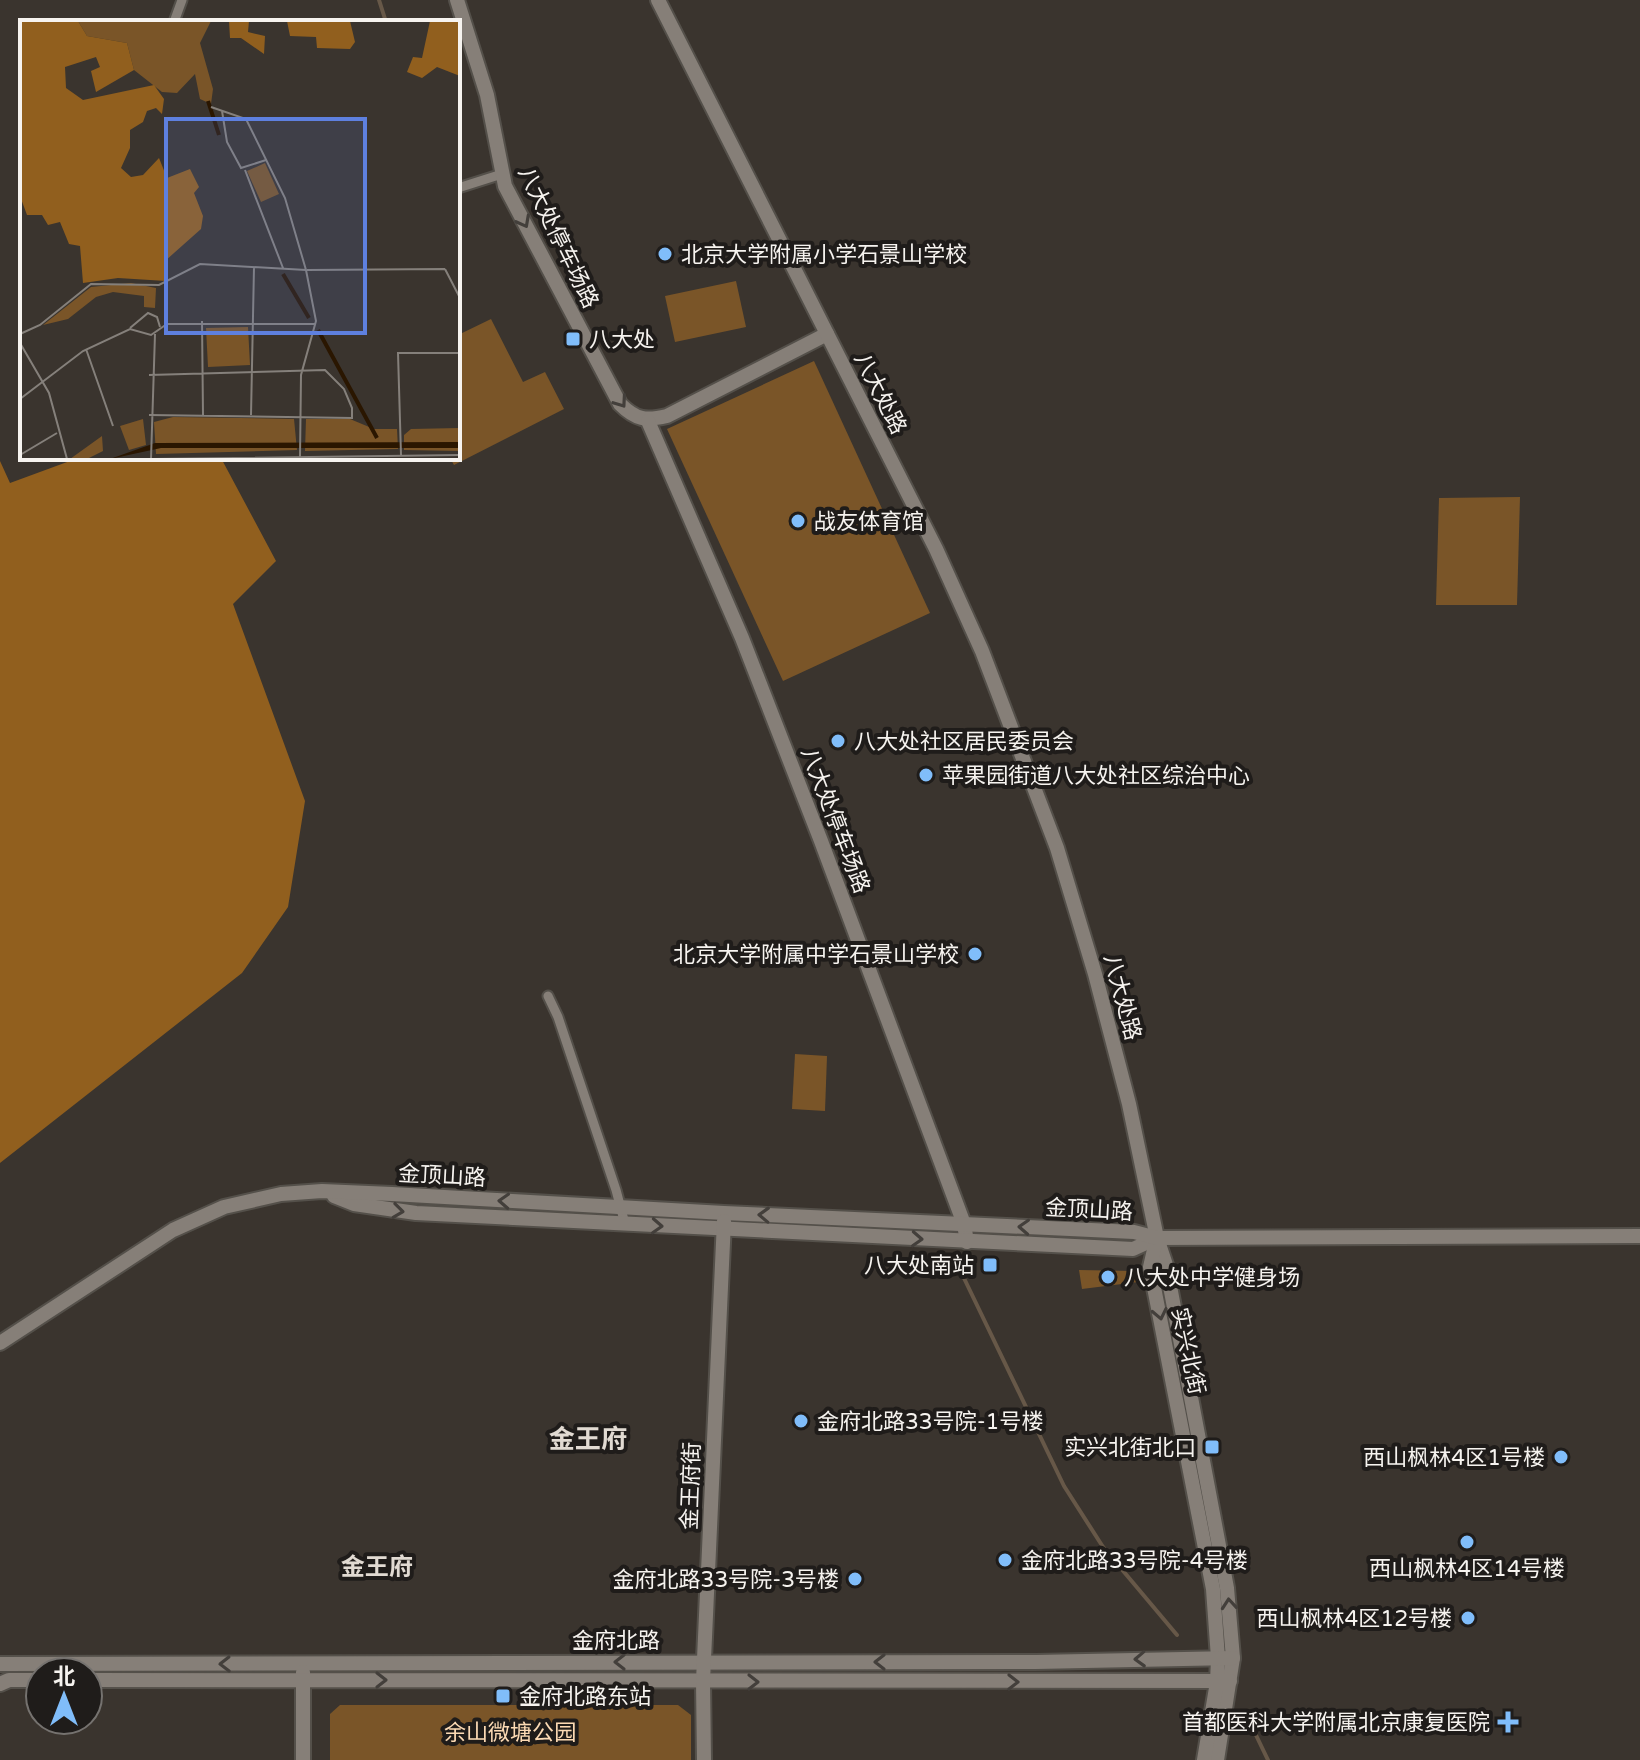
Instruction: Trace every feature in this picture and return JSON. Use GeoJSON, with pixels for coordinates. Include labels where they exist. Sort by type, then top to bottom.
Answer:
{"type":"FeatureCollection","features":[{"type":"Feature","properties":{"kind":"street"},"geometry":{"type":"LineString","coordinates":[[175,20],[182,0]]}},
{"type":"Feature","properties":{"kind":"street","name":"八大处路"},"geometry":{"type":"LineString","coordinates":[[659,1],[942,561],[982,651],[1057,848],[1095,974],[1129,1104],[1157,1238]]}},
{"type":"Feature","properties":{"kind":"street","name":"八大处停车场路"},"geometry":{"type":"LineString","coordinates":[[458,5],[487,95],[505,186],[620,404],[632,417],[648,421],[753,667],[821,841],[964,1224],[967,1242]]}},
{"type":"Feature","properties":{"kind":"street"},"geometry":{"type":"LineString","coordinates":[[460,187],[502,174]]}},
{"type":"Feature","properties":{"kind":"street"},"geometry":{"type":"LineString","coordinates":[[648,421],[667,416],[827,334]]}},
{"type":"Feature","properties":{"kind":"street"},"geometry":{"type":"LineString","coordinates":[[548,996],[558,1017],[625,1224]]}},
{"type":"Feature","properties":{"kind":"street","name":"金顶山路"},"geometry":{"type":"LineString","coordinates":[[0,1343],[145,1246],[194,1219],[254,1199],[281,1194],[322,1191],[1134,1232],[1157,1238]]}},
{"type":"Feature","properties":{"kind":"street","name":"金顶山路"},"geometry":{"type":"LineString","coordinates":[[322,1191],[354,1204],[416,1213],[1133,1249],[1157,1238]]}},
{"type":"Feature","properties":{"kind":"street","name":"金王府街"},"geometry":{"type":"LineString","coordinates":[[704,1760],[703,1681],[724,1213]]}},
{"type":"Feature","properties":{"kind":"street"},"geometry":{"type":"LineString","coordinates":[[1157,1238],[1640,1236]]}},
{"type":"Feature","properties":{"kind":"street","name":"实兴北街"},"geometry":{"type":"LineString","coordinates":[[1157,1238],[1150,1267],[1209,1556],[1226,1658],[1217,1760]]}},
{"type":"Feature","properties":{"kind":"street","name":"金府北路"},"geometry":{"type":"LineString","coordinates":[[0,1664],[1036,1662],[1226,1658]]}},
{"type":"Feature","properties":{"kind":"street"},"geometry":{"type":"LineString","coordinates":[[303,1663],[303,1760]]}},
{"type":"Feature","properties":{"kind":"street"},"geometry":{"type":"LineString","coordinates":[[0,1684],[9,1680],[24,1680]]}},
{"type":"Feature","properties":{"kind":"street","name":"金府北路"},"geometry":{"type":"LineString","coordinates":[[104,1680],[1224,1682]]}},
{"type":"Feature","properties":{"kind":"street","name":"实兴北街"},"geometry":{"type":"LineString","coordinates":[[1204,1760],[1224,1682]]}},
{"type":"Feature","properties":{"kind":"green space"},"geometry":{"type":"Polygon","coordinates":[[[736,281],[746,327],[675,342],[665,296],[736,281]]]}},
{"type":"Feature","properties":{"kind":"green space"},"geometry":{"type":"Polygon","coordinates":[[[491,319],[523,382],[545,372],[564,409],[454,465],[451,460],[460,460],[460,334],[491,319]]]}},
{"type":"Feature","properties":{"kind":"green space","name":"战友体育馆"},"geometry":{"type":"Polygon","coordinates":[[[814,361],[930,613],[783,681],[667,429],[814,361]]]}},
{"type":"Feature","properties":{"kind":"green space"},"geometry":{"type":"Polygon","coordinates":[[[1520,497],[1517,605],[1436,605],[1439,498],[1520,497]]]}},
{"type":"Feature","properties":{"kind":"green space"},"geometry":{"type":"Polygon","coordinates":[[[795,1054],[827,1056],[825,1111],[792,1109],[795,1054]]]}},
{"type":"Feature","properties":{"kind":"green space","name":"八大处中学健身场"},"geometry":{"type":"Polygon","coordinates":[[[1079,1270],[1135,1271],[1138,1282],[1082,1289],[1079,1270]]]}},
{"type":"Feature","properties":{"kind":"green space","name":"余山微塘公园"},"geometry":{"type":"Polygon","coordinates":[[[340,1705],[678,1705],[691,1715],[691,1760],[330,1760],[330,1714],[340,1705]]]}},
{"type":"Feature","properties":{"kind":"shaded area"},"geometry":{"type":"Polygon","coordinates":[[[73,460],[222,460],[276,561],[233,604],[305,801],[288,907],[242,973],[0,1163],[0,461],[10,483],[73,460]]]}},
{"type":"Feature","properties":{"kind":"waterway"},"geometry":{"type":"LineString","coordinates":[[379,0],[385,20]]}},
{"type":"Feature","properties":{"kind":"waterway"},"geometry":{"type":"LineString","coordinates":[[962,1274],[1064,1486],[1103,1547],[1177,1635]]}},
{"type":"Feature","properties":{"kind":"waterway"},"geometry":{"type":"LineString","coordinates":[[1254,1731],[1268,1760]]}},
{"type":"Feature","properties":{"kind":"place","name":"北京大学附属小学石景山学校"},"geometry":{"type":"Point","coordinates":[665,254]}},
{"type":"Feature","properties":{"kind":"place","name":"八大处"},"geometry":{"type":"Point","coordinates":[573,339]}},
{"type":"Feature","properties":{"kind":"place","name":"战友体育馆"},"geometry":{"type":"Point","coordinates":[798,521]}},
{"type":"Feature","properties":{"kind":"place","name":"八大处社区居民委员会"},"geometry":{"type":"Point","coordinates":[838,741]}},
{"type":"Feature","properties":{"kind":"place","name":"苹果园街道八大处社区综治中心"},"geometry":{"type":"Point","coordinates":[926,775]}},
{"type":"Feature","properties":{"kind":"place","name":"北京大学附属中学石景山学校"},"geometry":{"type":"Point","coordinates":[975,954]}},
{"type":"Feature","properties":{"kind":"place","name":"八大处南站"},"geometry":{"type":"Point","coordinates":[990,1265]}},
{"type":"Feature","properties":{"kind":"place","name":"八大处中学健身场"},"geometry":{"type":"Point","coordinates":[1108,1277]}},
{"type":"Feature","properties":{"kind":"place","name":"金府北路33号院-1号楼"},"geometry":{"type":"Point","coordinates":[801,1421]}},
{"type":"Feature","properties":{"kind":"place","name":"实兴北街北口"},"geometry":{"type":"Point","coordinates":[1212,1447]}},
{"type":"Feature","properties":{"kind":"place","name":"西山枫林4区1号楼"},"geometry":{"type":"Point","coordinates":[1561,1457]}},
{"type":"Feature","properties":{"kind":"place","name":"西山枫林4区14号楼"},"geometry":{"type":"Point","coordinates":[1467,1542]}},
{"type":"Feature","properties":{"kind":"place","name":"金府北路33号院-4号楼"},"geometry":{"type":"Point","coordinates":[1005,1560]}},
{"type":"Feature","properties":{"kind":"place","name":"金府北路33号院-3号楼"},"geometry":{"type":"Point","coordinates":[855,1579]}},
{"type":"Feature","properties":{"kind":"place","name":"西山枫林4区12号楼"},"geometry":{"type":"Point","coordinates":[1468,1618]}},
{"type":"Feature","properties":{"kind":"place","name":"金府北路东站"},"geometry":{"type":"Point","coordinates":[503,1696]}},
{"type":"Feature","properties":{"kind":"place","name":"首都医科大学附属北京康复医院"},"geometry":{"type":"Point","coordinates":[1508,1722]}},
{"type":"Feature","properties":{"kind":"district","name":"金王府"},"geometry":{"type":"Point","coordinates":[588,1439]}},
{"type":"Feature","properties":{"kind":"district","name":"金王府"},"geometry":{"type":"Point","coordinates":[377,1567]}}]}
